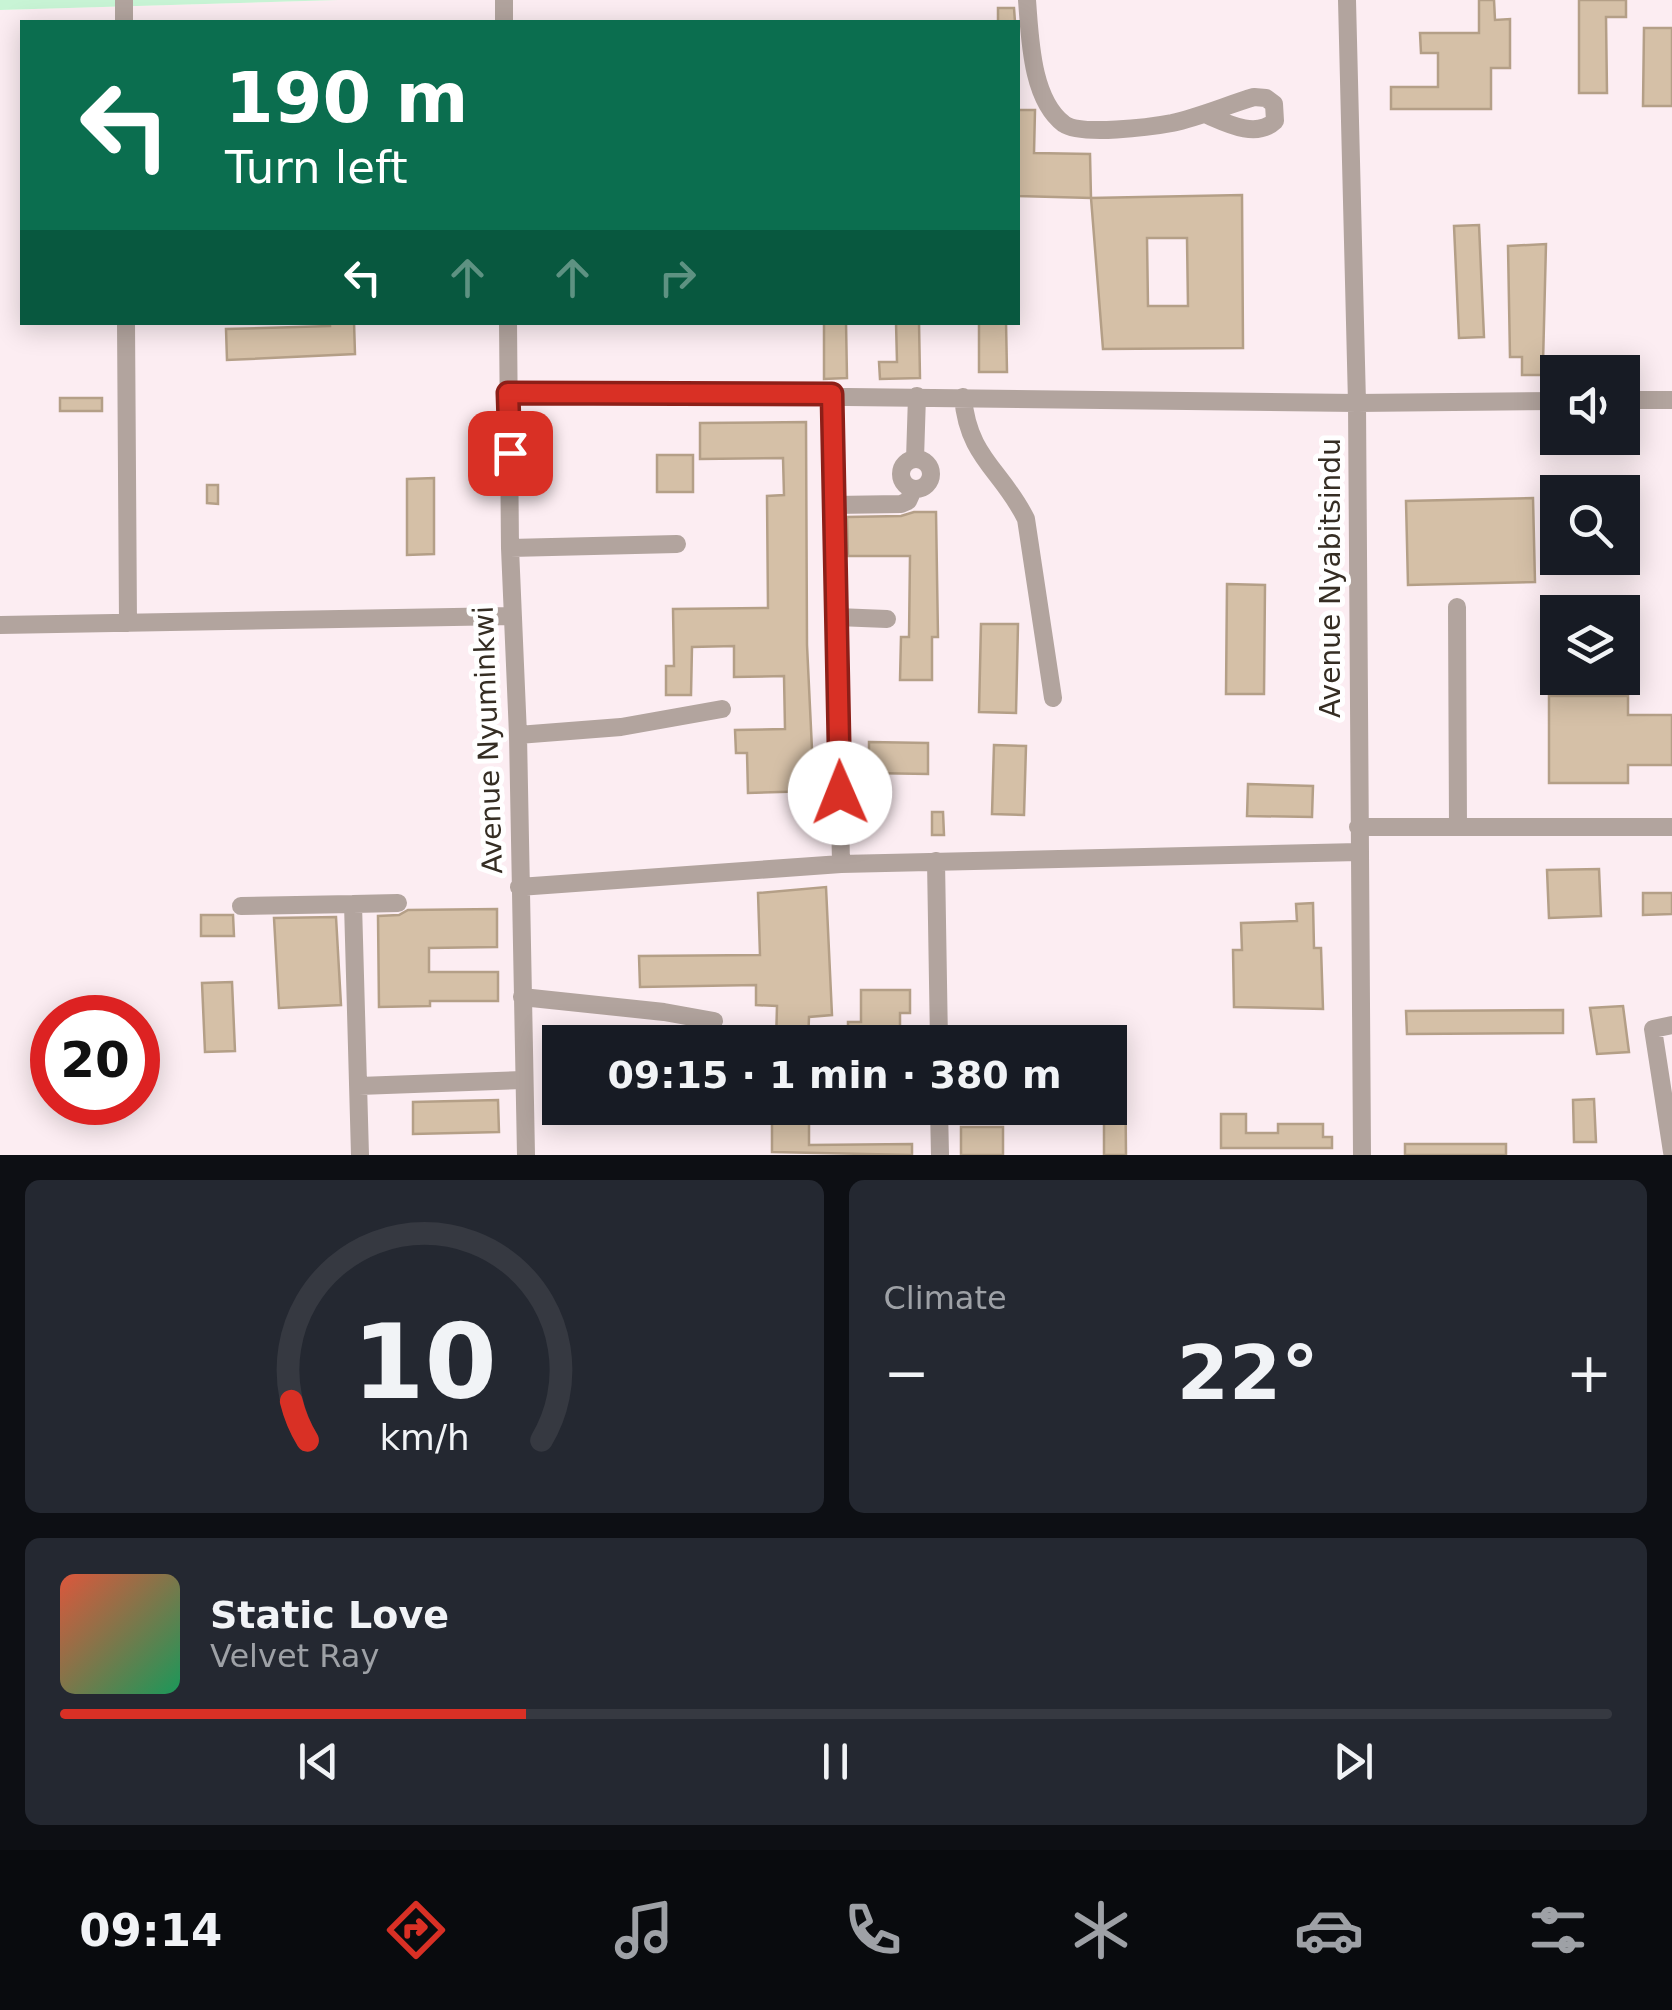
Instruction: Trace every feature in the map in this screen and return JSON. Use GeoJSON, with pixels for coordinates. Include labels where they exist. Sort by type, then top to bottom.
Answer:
{"type":"FeatureCollection","features":[{"type":"Feature","properties":{"kind":"street"},"geometry":{"type":"LineString","coordinates":[[1028,0],[1028,41],[1036,72],[1048,103],[1063,123],[1076,129],[1096,130],[1170,124],[1206,114]]}},
{"type":"Feature","properties":{"kind":"street","name":"Avenue Nyabitsindu"},"geometry":{"type":"LineString","coordinates":[[1347,0],[1357,403],[1362,1155]]}},
{"type":"Feature","properties":{"kind":"street"},"geometry":{"type":"LineString","coordinates":[[126,325],[128,623]]}},
{"type":"Feature","properties":{"kind":"street","name":"Avenue Nyuminkwi"},"geometry":{"type":"LineString","coordinates":[[508,325],[526,1155]]}},
{"type":"Feature","properties":{"kind":"street"},"geometry":{"type":"LineString","coordinates":[[508,393],[1357,403],[1540,401]]}},
{"type":"Feature","properties":{"kind":"street"},"geometry":{"type":"LineString","coordinates":[[832,394],[842,864]]}},
{"type":"Feature","properties":{"kind":"street"},"geometry":{"type":"LineString","coordinates":[[834,505],[908,502],[914,490],[901,478],[902,470],[914,459],[917,396]]}},
{"type":"Feature","properties":{"kind":"street"},"geometry":{"type":"LineString","coordinates":[[964,397],[967,428],[977,450],[1016,497],[1026,519],[1053,698]]}},
{"type":"Feature","properties":{"kind":"street"},"geometry":{"type":"LineString","coordinates":[[1640,400],[1672,400]]}},
{"type":"Feature","properties":{"kind":"street"},"geometry":{"type":"LineString","coordinates":[[510,548],[677,544]]}},
{"type":"Feature","properties":{"kind":"street"},"geometry":{"type":"LineString","coordinates":[[1457,607],[1458,827]]}},
{"type":"Feature","properties":{"kind":"street"},"geometry":{"type":"LineString","coordinates":[[0,625],[512,616]]}},
{"type":"Feature","properties":{"kind":"street"},"geometry":{"type":"LineString","coordinates":[[837,617],[888,619]]}},
{"type":"Feature","properties":{"kind":"street"},"geometry":{"type":"LineString","coordinates":[[518,736],[622,726],[722,708]]}},
{"type":"Feature","properties":{"kind":"street"},"geometry":{"type":"LineString","coordinates":[[1358,827],[1672,827]]}},
{"type":"Feature","properties":{"kind":"street"},"geometry":{"type":"LineString","coordinates":[[519,887],[842,864],[1359,852]]}},
{"type":"Feature","properties":{"kind":"street"},"geometry":{"type":"LineString","coordinates":[[936,861],[938,1025]]}},
{"type":"Feature","properties":{"kind":"street"},"geometry":{"type":"LineString","coordinates":[[241,906],[398,903]]}},
{"type":"Feature","properties":{"kind":"street"},"geometry":{"type":"LineString","coordinates":[[353,904],[360,1155]]}},
{"type":"Feature","properties":{"kind":"street"},"geometry":{"type":"LineString","coordinates":[[522,997],[714,1020]]}},
{"type":"Feature","properties":{"kind":"street"},"geometry":{"type":"LineString","coordinates":[[1672,1025],[1653,1028],[1667,1087],[1672,1152]]}},
{"type":"Feature","properties":{"kind":"street"},"geometry":{"type":"LineString","coordinates":[[360,1086],[523,1080]]}},
{"type":"Feature","properties":{"kind":"street"},"geometry":{"type":"LineString","coordinates":[[940,1125],[940,1155]]}},
{"type":"Feature","properties":{"kind":"shaded area"},"geometry":{"type":"Polygon","coordinates":[[[338,0],[1672,0],[1672,1155],[0,1155],[0,10],[338,0]]]}},
{"type":"Feature","properties":{"kind":"green space"},"geometry":{"type":"Polygon","coordinates":[[[0,0],[338,0],[0,10],[0,0]]]}},
{"type":"Feature","properties":{"kind":"building"},"geometry":{"type":"Polygon","coordinates":[[[1479,0],[1494,0],[1495,20],[1510,19],[1510,68],[1491,68],[1491,109],[1391,109],[1391,87],[1438,87],[1438,53],[1421,53],[1420,33],[1479,33],[1479,0]]]}},
{"type":"Feature","properties":{"kind":"building"},"geometry":{"type":"Polygon","coordinates":[[[1579,0],[1626,0],[1626,17],[1606,17],[1607,93],[1579,93],[1579,0]]]}},
{"type":"Feature","properties":{"kind":"building"},"geometry":{"type":"Polygon","coordinates":[[[998,8],[1014,8],[1015,20],[998,20],[998,8]]]}},
{"type":"Feature","properties":{"kind":"building"},"geometry":{"type":"Polygon","coordinates":[[[1644,28],[1672,28],[1672,106],[1643,106],[1644,28]]]}},
{"type":"Feature","properties":{"kind":"building"},"geometry":{"type":"Polygon","coordinates":[[[1020,110],[1035,110],[1034,153],[1090,154],[1091,198],[1020,196],[1020,110]]]}},
{"type":"Feature","properties":{"kind":"building"},"geometry":{"type":"Polygon","coordinates":[[[1242,195],[1243,348],[1103,349],[1091,198],[1242,195]],[[1147,238],[1148,306],[1188,306],[1187,238],[1147,238]]]}},
{"type":"Feature","properties":{"kind":"building"},"geometry":{"type":"Polygon","coordinates":[[[1479,225],[1484,337],[1459,338],[1454,226],[1479,225]]]}},
{"type":"Feature","properties":{"kind":"building"},"geometry":{"type":"Polygon","coordinates":[[[1546,244],[1540,375],[1522,375],[1522,357],[1510,357],[1508,246],[1546,244]]]}},
{"type":"Feature","properties":{"kind":"building"},"geometry":{"type":"Polygon","coordinates":[[[354,325],[355,354],[227,360],[226,329],[354,325]]]}},
{"type":"Feature","properties":{"kind":"building"},"geometry":{"type":"Polygon","coordinates":[[[824,325],[846,325],[847,378],[824,379],[824,325]]]}},
{"type":"Feature","properties":{"kind":"building"},"geometry":{"type":"Polygon","coordinates":[[[896,325],[919,325],[920,378],[880,379],[879,362],[897,362],[896,325]]]}},
{"type":"Feature","properties":{"kind":"building"},"geometry":{"type":"Polygon","coordinates":[[[979,325],[1006,325],[1007,372],[979,372],[979,325]]]}},
{"type":"Feature","properties":{"kind":"building"},"geometry":{"type":"Polygon","coordinates":[[[60,398],[102,398],[102,411],[60,411],[60,398]]]}},
{"type":"Feature","properties":{"kind":"building"},"geometry":{"type":"Polygon","coordinates":[[[806,422],[807,645],[814,791],[748,793],[747,753],[736,753],[735,730],[785,729],[784,676],[734,677],[734,646],[692,647],[691,695],[666,695],[666,666],[674,666],[673,609],[768,608],[767,496],[784,495],[783,458],[700,459],[700,423],[806,422]]]}},
{"type":"Feature","properties":{"kind":"building"},"geometry":{"type":"Polygon","coordinates":[[[657,455],[693,455],[693,492],[657,492],[657,455]]]}},
{"type":"Feature","properties":{"kind":"building"},"geometry":{"type":"Polygon","coordinates":[[[434,478],[434,554],[407,555],[407,479],[434,478]]]}},
{"type":"Feature","properties":{"kind":"building"},"geometry":{"type":"Polygon","coordinates":[[[207,485],[218,485],[218,504],[207,503],[207,485]]]}},
{"type":"Feature","properties":{"kind":"building"},"geometry":{"type":"Polygon","coordinates":[[[1533,498],[1535,582],[1408,585],[1406,501],[1533,498]]]}},
{"type":"Feature","properties":{"kind":"building"},"geometry":{"type":"Polygon","coordinates":[[[936,512],[938,637],[932,637],[932,680],[900,680],[901,637],[909,637],[910,556],[848,556],[847,517],[901,516],[936,512]]]}},
{"type":"Feature","properties":{"kind":"building"},"geometry":{"type":"Polygon","coordinates":[[[1227,584],[1265,585],[1264,694],[1226,694],[1227,584]]]}},
{"type":"Feature","properties":{"kind":"building"},"geometry":{"type":"Polygon","coordinates":[[[981,624],[1018,624],[1016,713],[979,712],[981,624]]]}},
{"type":"Feature","properties":{"kind":"building"},"geometry":{"type":"Polygon","coordinates":[[[1549,696],[1628,696],[1628,715],[1672,715],[1672,765],[1628,765],[1628,783],[1549,783],[1549,696]]]}},
{"type":"Feature","properties":{"kind":"building"},"geometry":{"type":"Polygon","coordinates":[[[869,742],[928,743],[928,774],[869,773],[869,742]]]}},
{"type":"Feature","properties":{"kind":"building"},"geometry":{"type":"Polygon","coordinates":[[[994,745],[1026,746],[1024,815],[992,814],[994,745]]]}},
{"type":"Feature","properties":{"kind":"building"},"geometry":{"type":"Polygon","coordinates":[[[1248,784],[1313,786],[1312,817],[1247,816],[1248,784]]]}},
{"type":"Feature","properties":{"kind":"building"},"geometry":{"type":"Polygon","coordinates":[[[932,812],[943,812],[944,835],[932,835],[932,812]]]}},
{"type":"Feature","properties":{"kind":"building"},"geometry":{"type":"Polygon","coordinates":[[[1599,869],[1601,916],[1549,918],[1547,870],[1599,869]]]}},
{"type":"Feature","properties":{"kind":"building"},"geometry":{"type":"Polygon","coordinates":[[[826,887],[832,1015],[809,1017],[809,1025],[776,1025],[777,1006],[756,1005],[756,985],[640,987],[639,956],[760,955],[758,893],[826,887]]]}},
{"type":"Feature","properties":{"kind":"building"},"geometry":{"type":"Polygon","coordinates":[[[1643,893],[1672,893],[1672,914],[1643,915],[1643,893]]]}},
{"type":"Feature","properties":{"kind":"building"},"geometry":{"type":"Polygon","coordinates":[[[1313,903],[1314,948],[1321,948],[1323,1009],[1234,1007],[1233,950],[1242,950],[1241,923],[1297,921],[1296,904],[1313,903]]]}},
{"type":"Feature","properties":{"kind":"building"},"geometry":{"type":"Polygon","coordinates":[[[497,909],[497,947],[429,948],[429,972],[498,972],[498,1001],[430,1001],[430,1006],[379,1007],[378,916],[399,915],[408,910],[497,909]]]}},
{"type":"Feature","properties":{"kind":"building"},"geometry":{"type":"Polygon","coordinates":[[[201,915],[233,915],[234,936],[201,936],[201,915]]]}},
{"type":"Feature","properties":{"kind":"building"},"geometry":{"type":"Polygon","coordinates":[[[336,917],[341,1005],[279,1008],[274,918],[336,917]]]}},
{"type":"Feature","properties":{"kind":"building"},"geometry":{"type":"Polygon","coordinates":[[[232,982],[235,1051],[205,1052],[202,983],[232,982]]]}},
{"type":"Feature","properties":{"kind":"building"},"geometry":{"type":"Polygon","coordinates":[[[861,990],[910,990],[910,1013],[900,1013],[900,1025],[848,1025],[861,1022],[861,990]]]}},
{"type":"Feature","properties":{"kind":"building"},"geometry":{"type":"Polygon","coordinates":[[[1623,1006],[1629,1052],[1597,1054],[1590,1008],[1623,1006]]]}},
{"type":"Feature","properties":{"kind":"building"},"geometry":{"type":"Polygon","coordinates":[[[1563,1010],[1563,1033],[1407,1034],[1406,1011],[1563,1010]]]}},
{"type":"Feature","properties":{"kind":"building"},"geometry":{"type":"Polygon","coordinates":[[[1594,1099],[1596,1142],[1574,1142],[1573,1100],[1594,1099]]]}},
{"type":"Feature","properties":{"kind":"building"},"geometry":{"type":"Polygon","coordinates":[[[498,1100],[499,1132],[413,1134],[413,1102],[498,1100]]]}},
{"type":"Feature","properties":{"kind":"building"},"geometry":{"type":"Polygon","coordinates":[[[1221,1114],[1246,1114],[1246,1133],[1278,1133],[1278,1124],[1323,1124],[1323,1137],[1332,1137],[1332,1148],[1221,1148],[1221,1114]]]}},
{"type":"Feature","properties":{"kind":"building"},"geometry":{"type":"Polygon","coordinates":[[[772,1125],[809,1125],[809,1145],[912,1144],[912,1155],[772,1152],[772,1125]]]}},
{"type":"Feature","properties":{"kind":"building"},"geometry":{"type":"Polygon","coordinates":[[[1104,1125],[1126,1125],[1126,1155],[1104,1155],[1104,1125]]]}},
{"type":"Feature","properties":{"kind":"building"},"geometry":{"type":"Polygon","coordinates":[[[961,1127],[1003,1127],[1003,1155],[961,1155],[961,1127]]]}},
{"type":"Feature","properties":{"kind":"building"},"geometry":{"type":"Polygon","coordinates":[[[1405,1144],[1506,1144],[1506,1155],[1405,1155],[1405,1144]]]}},
{"type":"Feature","properties":{"kind":"route"},"geometry":{"type":"LineString","coordinates":[[510,453],[508,393],[832,394],[840,793]]}}]}
